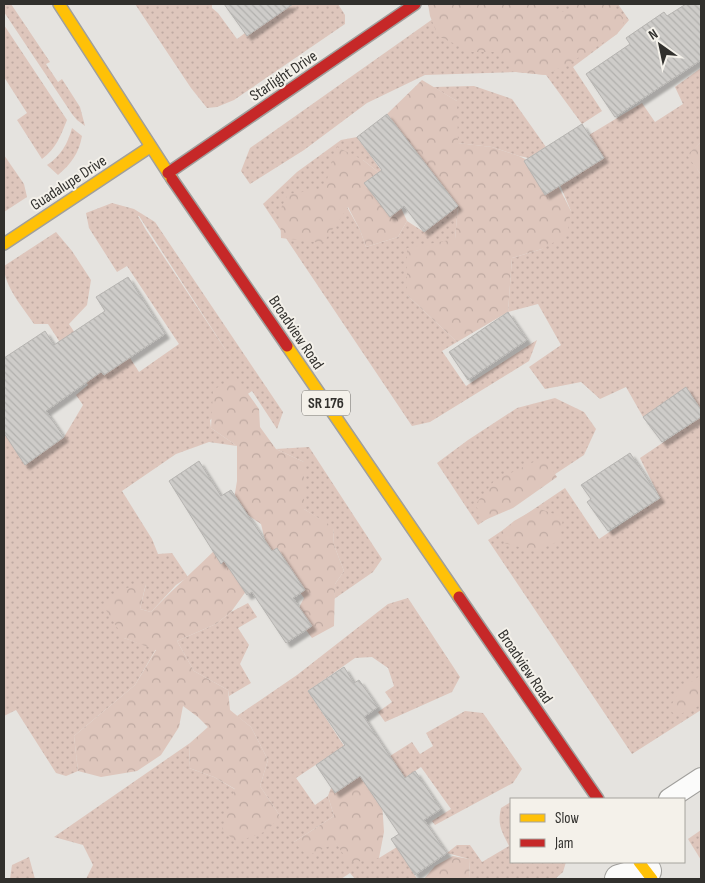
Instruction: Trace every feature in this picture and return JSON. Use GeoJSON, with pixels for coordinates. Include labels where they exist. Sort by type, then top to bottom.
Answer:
{"type":"FeatureCollection","features":[{"type":"Feature","properties":{"kind":"main road","name":"Broadview Road"},"geometry":{"type":"LineString","coordinates":[[59,4],[150,147],[597,798]]}},
{"type":"Feature","properties":{"kind":"main road","name":"Starlight Drive"},"geometry":{"type":"LineString","coordinates":[[168,173],[415,4]]}},
{"type":"Feature","properties":{"kind":"main road","name":"Guadalupe Drive"},"geometry":{"type":"LineString","coordinates":[[4,244],[150,147]]}},
{"type":"Feature","properties":{"kind":"street"},"geometry":{"type":"LineString","coordinates":[[619,879],[645,873]]}},
{"type":"Feature","properties":{"kind":"lane"},"geometry":{"type":"LineString","coordinates":[[671,798],[701,778]]}},
{"type":"Feature","properties":{"kind":"green space"},"geometry":{"type":"Polygon","coordinates":[[[4,4],[11,4],[50,62],[46,64],[58,82],[62,79],[80,107],[85,126],[72,114],[4,12],[4,4]]]}},
{"type":"Feature","properties":{"kind":"green space"},"geometry":{"type":"Polygon","coordinates":[[[135,4],[212,4],[212,8],[218,13],[237,39],[245,33],[247,36],[293,4],[338,4],[345,15],[345,24],[234,100],[217,107],[207,108],[191,88],[135,4]]]}},
{"type":"Feature","properties":{"kind":"green space"},"geometry":{"type":"Polygon","coordinates":[[[428,4],[548,4],[549,7],[564,12],[578,4],[612,4],[625,20],[617,34],[546,75],[516,72],[501,52],[472,52],[438,36],[430,16],[428,4]]]}},
{"type":"Feature","properties":{"kind":"green space"},"geometry":{"type":"Polygon","coordinates":[[[454,4],[618,4],[629,20],[617,34],[573,67],[602,111],[582,124],[546,75],[516,72],[425,75],[367,103],[304,150],[250,184],[241,171],[250,148],[454,4]]]}},
{"type":"Feature","properties":{"kind":"green space"},"geometry":{"type":"Polygon","coordinates":[[[4,25],[67,120],[54,146],[42,159],[17,120],[27,113],[4,77],[4,25]]]}},
{"type":"Feature","properties":{"kind":"green space"},"geometry":{"type":"Polygon","coordinates":[[[701,68],[701,142],[688,155],[701,175],[701,410],[686,388],[643,417],[626,387],[600,399],[581,382],[545,389],[529,367],[561,345],[538,304],[508,312],[512,258],[542,249],[571,211],[560,185],[589,135],[642,103],[655,122],[683,104],[675,87],[701,68]]]}},
{"type":"Feature","properties":{"kind":"green space"},"geometry":{"type":"Polygon","coordinates":[[[422,80],[457,101],[458,143],[492,147],[519,156],[551,172],[571,211],[567,235],[542,249],[512,258],[508,312],[457,342],[407,295],[407,248],[455,239],[458,206],[387,114],[422,80]]]}},
{"type":"Feature","properties":{"kind":"green space"},"geometry":{"type":"Polygon","coordinates":[[[474,86],[512,99],[546,147],[529,158],[492,147],[457,143],[457,101],[433,87],[474,86]]]}},
{"type":"Feature","properties":{"kind":"green space"},"geometry":{"type":"Polygon","coordinates":[[[72,128],[82,136],[81,142],[74,158],[58,175],[47,165],[63,149],[72,128]]]}},
{"type":"Feature","properties":{"kind":"green space"},"geometry":{"type":"Polygon","coordinates":[[[357,137],[388,180],[363,160],[322,243],[347,207],[360,230],[366,247],[398,237],[407,221],[424,232],[458,206],[455,239],[407,295],[457,342],[442,351],[466,386],[537,340],[529,361],[430,422],[412,426],[263,204],[297,172],[341,140],[357,137]]]}},
{"type":"Feature","properties":{"kind":"green space"},"geometry":{"type":"Polygon","coordinates":[[[701,142],[701,175],[687,155],[701,142]]]}},
{"type":"Feature","properties":{"kind":"green space"},"geometry":{"type":"Polygon","coordinates":[[[337,147],[363,160],[388,180],[407,221],[398,237],[366,247],[360,230],[348,207],[323,243],[281,238],[280,210],[288,194],[324,189],[337,147]]]}},
{"type":"Feature","properties":{"kind":"green space"},"geometry":{"type":"Polygon","coordinates":[[[4,155],[24,184],[27,197],[4,212],[4,155]]]}},
{"type":"Feature","properties":{"kind":"green space"},"geometry":{"type":"Polygon","coordinates":[[[112,203],[134,209],[155,222],[283,412],[277,429],[252,391],[210,420],[211,428],[237,446],[209,442],[176,454],[122,491],[152,539],[158,554],[172,553],[188,577],[176,585],[151,612],[140,609],[146,584],[124,638],[156,649],[135,685],[74,736],[78,771],[66,776],[56,773],[16,710],[4,716],[4,433],[25,465],[64,437],[83,405],[76,395],[88,385],[48,324],[34,324],[7,282],[4,266],[56,232],[72,251],[91,280],[87,305],[69,324],[103,375],[130,358],[139,372],[179,344],[127,266],[117,272],[89,228],[86,213],[112,203]],[[139,216],[146,230],[233,361],[139,216]]]}},
{"type":"Feature","properties":{"kind":"green space"},"geometry":{"type":"Polygon","coordinates":[[[236,377],[259,409],[260,427],[276,449],[304,462],[304,509],[333,527],[334,545],[344,571],[335,584],[334,626],[312,638],[295,615],[304,598],[266,544],[261,524],[233,505],[237,481],[237,446],[211,428],[213,390],[236,377]]]}},
{"type":"Feature","properties":{"kind":"green space"},"geometry":{"type":"Polygon","coordinates":[[[555,398],[584,412],[596,429],[584,455],[478,525],[437,463],[517,408],[555,398]]]}},
{"type":"Feature","properties":{"kind":"green space"},"geometry":{"type":"Polygon","coordinates":[[[701,417],[701,710],[632,754],[488,540],[565,488],[599,539],[660,498],[640,458],[701,417]]]}},
{"type":"Feature","properties":{"kind":"green space"},"geometry":{"type":"Polygon","coordinates":[[[309,447],[382,559],[373,572],[334,599],[335,584],[344,571],[334,545],[333,528],[304,509],[304,462],[276,449],[309,447]]]}},
{"type":"Feature","properties":{"kind":"green space"},"geometry":{"type":"Polygon","coordinates":[[[544,457],[557,477],[513,508],[485,520],[475,505],[494,481],[544,457]]]}},
{"type":"Feature","properties":{"kind":"green space"},"geometry":{"type":"Polygon","coordinates":[[[537,508],[563,517],[560,541],[535,551],[504,543],[503,530],[514,521],[537,508]]]}},
{"type":"Feature","properties":{"kind":"green space"},"geometry":{"type":"Polygon","coordinates":[[[221,544],[252,583],[231,612],[216,624],[177,641],[194,671],[228,690],[230,710],[251,727],[268,760],[260,786],[280,816],[267,831],[237,842],[222,830],[235,789],[214,777],[189,768],[190,743],[208,727],[183,706],[179,727],[161,755],[137,771],[101,777],[78,771],[74,736],[135,685],[156,650],[124,638],[104,607],[119,590],[146,583],[140,609],[151,612],[221,544]]]}},
{"type":"Feature","properties":{"kind":"green space"},"geometry":{"type":"Polygon","coordinates":[[[408,598],[460,677],[452,692],[385,722],[378,712],[392,702],[385,692],[394,686],[388,668],[372,657],[355,658],[308,691],[344,746],[296,778],[315,805],[328,796],[334,816],[294,842],[336,843],[379,858],[397,847],[417,879],[355,879],[350,873],[341,879],[86,879],[93,865],[83,845],[54,837],[190,743],[189,768],[214,777],[280,816],[260,786],[268,760],[251,727],[237,716],[297,675],[388,604],[408,598]]]}},
{"type":"Feature","properties":{"kind":"green space"},"geometry":{"type":"Polygon","coordinates":[[[248,603],[257,617],[238,628],[249,645],[240,664],[251,683],[229,696],[228,690],[194,671],[177,641],[216,624],[231,612],[248,603]]]}},
{"type":"Feature","properties":{"kind":"green space"},"geometry":{"type":"Polygon","coordinates":[[[701,675],[701,705],[676,716],[669,709],[680,690],[701,675]]]}},
{"type":"Feature","properties":{"kind":"green space"},"geometry":{"type":"Polygon","coordinates":[[[465,711],[483,713],[522,769],[513,783],[435,825],[432,821],[451,809],[421,767],[380,795],[390,756],[412,742],[420,754],[433,746],[426,733],[465,711]]]}},
{"type":"Feature","properties":{"kind":"green space"},"geometry":{"type":"Polygon","coordinates":[[[354,767],[382,802],[384,832],[379,858],[349,863],[336,843],[307,856],[294,842],[334,816],[328,796],[334,780],[354,767]]]}},
{"type":"Feature","properties":{"kind":"green space"},"geometry":{"type":"Polygon","coordinates":[[[510,803],[510,863],[566,863],[563,872],[555,879],[470,879],[469,859],[447,853],[457,845],[470,845],[482,862],[509,846],[501,828],[501,808],[510,803]]]}},
{"type":"Feature","properties":{"kind":"green space"},"geometry":{"type":"Polygon","coordinates":[[[701,830],[701,860],[688,839],[701,830]]]}},
{"type":"Feature","properties":{"kind":"green space"},"geometry":{"type":"Polygon","coordinates":[[[453,856],[469,859],[470,879],[424,879],[435,866],[453,856]]]}},
{"type":"Feature","properties":{"kind":"green space"},"geometry":{"type":"Polygon","coordinates":[[[29,857],[35,879],[10,879],[12,865],[29,857]]]}},
{"type":"Feature","properties":{"kind":"building"},"geometry":{"type":"Polygon","coordinates":[[[224,4],[293,4],[247,36],[224,4]]]}},
{"type":"Feature","properties":{"kind":"building"},"geometry":{"type":"Polygon","coordinates":[[[686,4],[701,4],[701,60],[615,117],[586,74],[630,44],[626,38],[664,12],[667,16],[686,4]]]}},
{"type":"Feature","properties":{"kind":"building"},"geometry":{"type":"Polygon","coordinates":[[[387,114],[458,206],[424,232],[404,206],[390,217],[364,183],[382,170],[357,137],[387,114]]]}},
{"type":"Feature","properties":{"kind":"building"},"geometry":{"type":"Polygon","coordinates":[[[582,124],[604,158],[545,195],[524,161],[582,124]]]}},
{"type":"Feature","properties":{"kind":"building"},"geometry":{"type":"Polygon","coordinates":[[[128,277],[165,334],[104,375],[101,372],[46,411],[64,437],[25,465],[4,433],[4,358],[45,331],[54,345],[105,311],[96,297],[128,277]]]}},
{"type":"Feature","properties":{"kind":"building"},"geometry":{"type":"Polygon","coordinates":[[[508,312],[527,340],[468,380],[449,352],[508,312]]]}},
{"type":"Feature","properties":{"kind":"building"},"geometry":{"type":"Polygon","coordinates":[[[686,387],[701,410],[701,417],[662,442],[643,417],[686,387]]]}},
{"type":"Feature","properties":{"kind":"building"},"geometry":{"type":"Polygon","coordinates":[[[630,453],[660,498],[608,531],[587,502],[591,499],[581,485],[630,453]]]}},
{"type":"Feature","properties":{"kind":"building"},"geometry":{"type":"Polygon","coordinates":[[[199,461],[221,496],[231,490],[272,551],[277,548],[305,590],[293,598],[312,626],[286,643],[252,592],[247,595],[224,561],[221,564],[169,481],[199,461]]]}},
{"type":"Feature","properties":{"kind":"building"},"geometry":{"type":"Polygon","coordinates":[[[344,667],[354,683],[359,680],[378,707],[364,717],[381,743],[405,778],[415,771],[441,809],[424,820],[447,853],[415,875],[391,839],[399,834],[360,776],[335,793],[316,765],[345,745],[308,691],[344,667]]]}},
{"type":"Feature","properties":{"kind":"traffic: slow"},"geometry":{"type":"LineString","coordinates":[[59,4],[172,179]]}},
{"type":"Feature","properties":{"kind":"traffic: slow"},"geometry":{"type":"LineString","coordinates":[[4,244],[150,147]]}},
{"type":"Feature","properties":{"kind":"traffic: slow"},"geometry":{"type":"LineString","coordinates":[[287,346],[459,597]]}},
{"type":"Feature","properties":{"kind":"traffic: slow"},"geometry":{"type":"LineString","coordinates":[[640,863],[652,879]]}},
{"type":"Feature","properties":{"kind":"traffic: jam"},"geometry":{"type":"LineString","coordinates":[[168,173],[415,4]]}},
{"type":"Feature","properties":{"kind":"traffic: jam"},"geometry":{"type":"LineString","coordinates":[[172,179],[287,346]]}},
{"type":"Feature","properties":{"kind":"traffic: jam"},"geometry":{"type":"LineString","coordinates":[[459,597],[597,798]]}}]}
